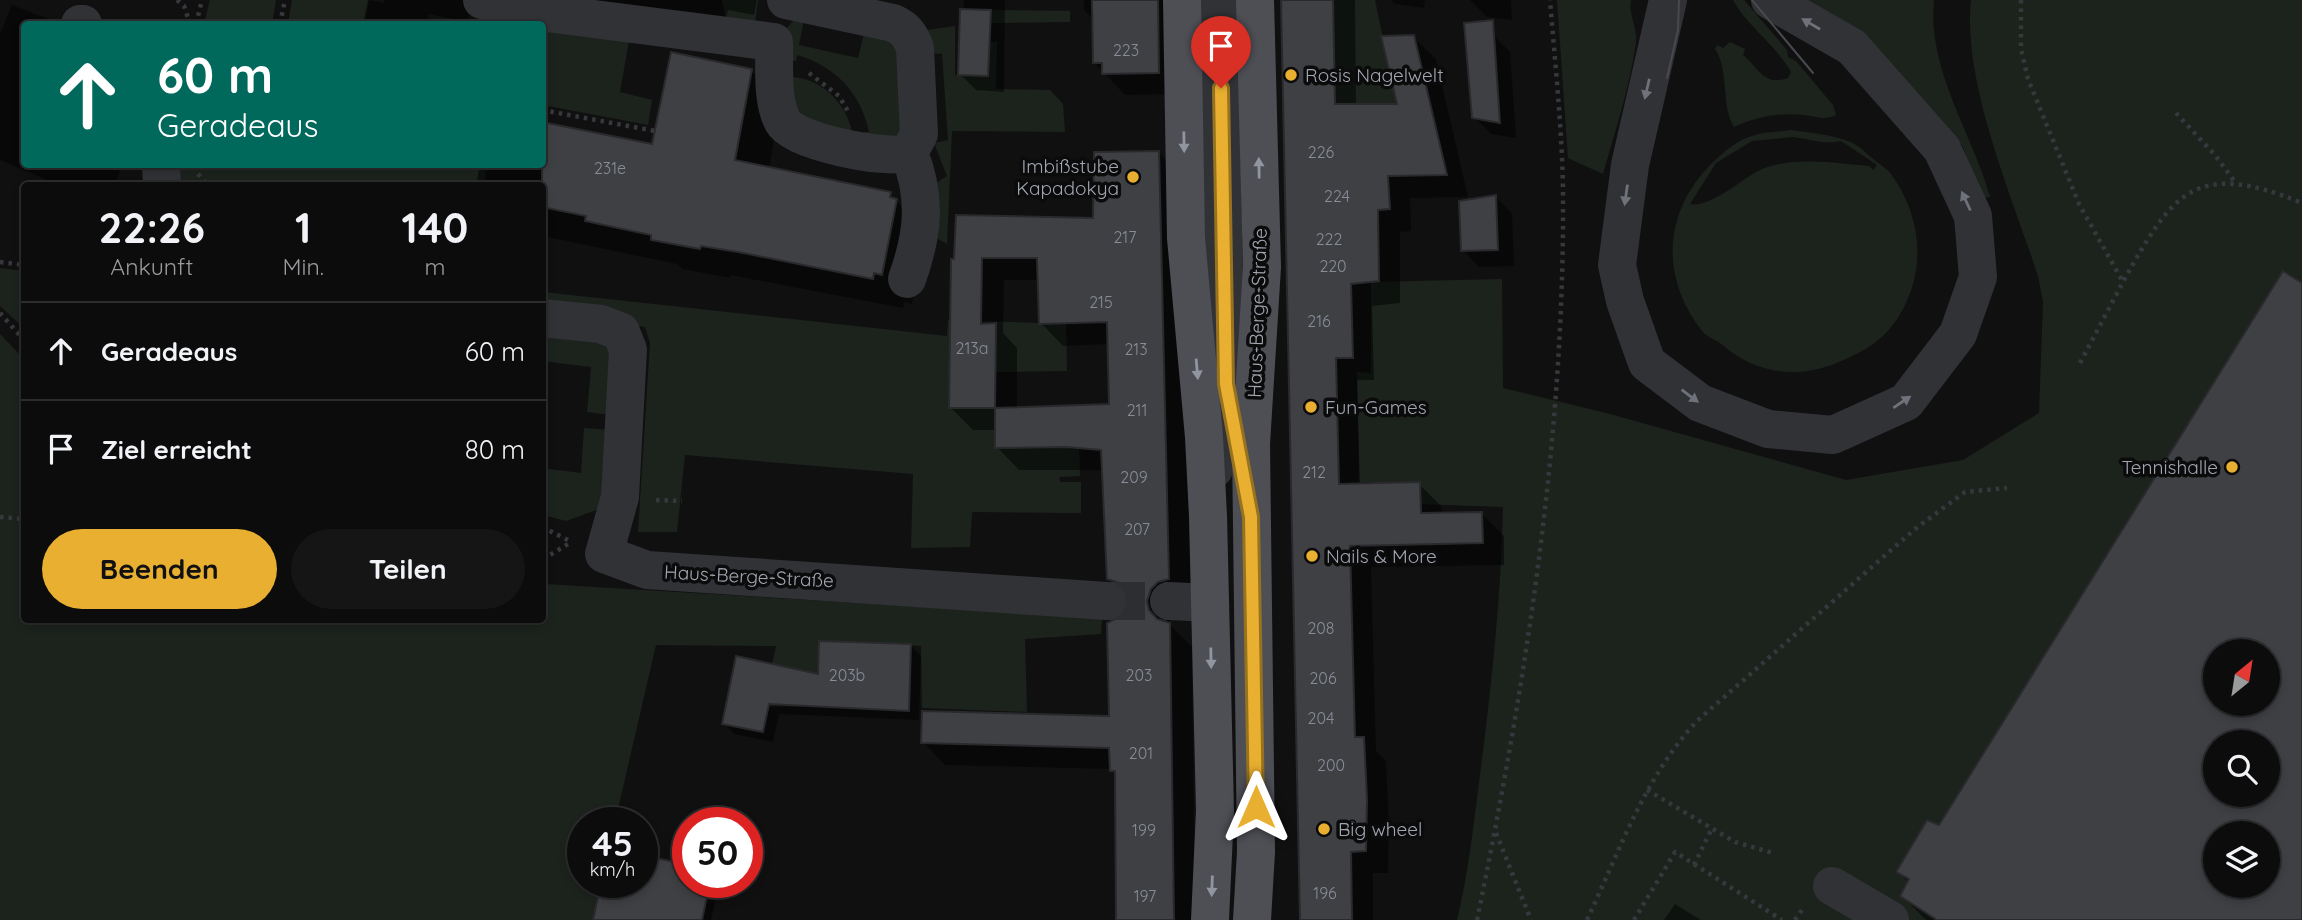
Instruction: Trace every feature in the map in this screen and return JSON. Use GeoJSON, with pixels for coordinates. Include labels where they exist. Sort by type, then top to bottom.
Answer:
{"type":"FeatureCollection","features":[{"type":"Feature","properties":{"kind":"main road"},"geometry":{"type":"LineString","coordinates":[[1181,0],[1186,246],[1204,437],[1208,516],[1214,811],[1210,920]]}},
{"type":"Feature","properties":{"kind":"main road","name":"Haus-Berge-Straße"},"geometry":{"type":"LineString","coordinates":[[1252,920],[1256,852],[1251,444],[1262,267],[1255,0]]}},
{"type":"Feature","properties":{"kind":"street"},"geometry":{"type":"LineString","coordinates":[[482,0],[527,18],[774,53]]}},
{"type":"Feature","properties":{"kind":"street"},"geometry":{"type":"LineString","coordinates":[[771,0],[778,107],[786,127],[804,137],[891,157],[909,153]]}},
{"type":"Feature","properties":{"kind":"street"},"geometry":{"type":"LineString","coordinates":[[786,0],[893,23],[909,34],[915,48],[919,134],[909,153],[920,184],[923,212],[918,246],[907,279]]}},
{"type":"Feature","properties":{"kind":"street"},"geometry":{"type":"LineString","coordinates":[[1208,516],[1226,384],[1219,0]]}},
{"type":"Feature","properties":{"kind":"street"},"geometry":{"type":"LineString","coordinates":[[1668,0],[1630,165],[1617,265],[1625,301],[1647,363],[1700,403],[1768,429],[1833,435],[1906,402],[1958,334],[1978,277],[1973,216],[1942,149],[1852,47],[1770,0]]}},
{"type":"Feature","properties":{"kind":"street"},"geometry":{"type":"LineString","coordinates":[[546,318],[601,324],[621,332],[628,350],[620,497],[588,548]]}},
{"type":"Feature","properties":{"kind":"street"},"geometry":{"type":"LineString","coordinates":[[1226,384],[1251,517]]}},
{"type":"Feature","properties":{"kind":"street","name":"Haus-Berge-Straße"},"geometry":{"type":"LineString","coordinates":[[588,548],[647,570],[880,570],[1107,601]]}},
{"type":"Feature","properties":{"kind":"street"},"geometry":{"type":"LineString","coordinates":[[1169,601],[1210,603]]}},
{"type":"Feature","properties":{"kind":"street"},"geometry":{"type":"LineString","coordinates":[[1832,886],[1890,920]]}},
{"type":"Feature","properties":{"kind":"path"},"geometry":{"type":"LineString","coordinates":[[177,0],[184,6],[189,21]]}},
{"type":"Feature","properties":{"kind":"path"},"geometry":{"type":"LineString","coordinates":[[282,21],[285,0]]}},
{"type":"Feature","properties":{"kind":"path"},"geometry":{"type":"LineString","coordinates":[[1477,920],[1495,832],[1537,571],[1559,311],[1563,188],[1550,0]]}},
{"type":"Feature","properties":{"kind":"path"},"geometry":{"type":"LineString","coordinates":[[2021,0],[2021,49],[2028,79],[2079,204],[2123,282]]}},
{"type":"Feature","properties":{"kind":"path"},"geometry":{"type":"LineString","coordinates":[[184,6],[202,1]]}},
{"type":"Feature","properties":{"kind":"path"},"geometry":{"type":"LineString","coordinates":[[196,21],[202,1]]}},
{"type":"Feature","properties":{"kind":"path"},"geometry":{"type":"LineString","coordinates":[[774,53],[804,70],[839,96],[854,123],[855,149]]}},
{"type":"Feature","properties":{"kind":"path"},"geometry":{"type":"LineString","coordinates":[[546,111],[655,131]]}},
{"type":"Feature","properties":{"kind":"path"},"geometry":{"type":"LineString","coordinates":[[2176,113],[2215,155],[2235,183]]}},
{"type":"Feature","properties":{"kind":"path"},"geometry":{"type":"LineString","coordinates":[[2080,363],[2155,224],[2172,205],[2189,192],[2220,183],[2235,183],[2276,192],[2302,203]]}},
{"type":"Feature","properties":{"kind":"path"},"geometry":{"type":"LineString","coordinates":[[0,262],[21,265]]}},
{"type":"Feature","properties":{"kind":"path"},"geometry":{"type":"LineString","coordinates":[[0,313],[21,337]]}},
{"type":"Feature","properties":{"kind":"path"},"geometry":{"type":"LineString","coordinates":[[1587,920],[1647,790],[1669,751],[1697,721],[1915,529],[1965,492],[2007,488]]}},
{"type":"Feature","properties":{"kind":"path"},"geometry":{"type":"LineString","coordinates":[[0,517],[21,519]]}},
{"type":"Feature","properties":{"kind":"path"},"geometry":{"type":"LineString","coordinates":[[546,555],[588,548]]}},
{"type":"Feature","properties":{"kind":"path"},"geometry":{"type":"LineString","coordinates":[[1647,790],[1711,830],[1735,842],[1773,853]]}},
{"type":"Feature","properties":{"kind":"path"},"geometry":{"type":"LineString","coordinates":[[1694,865],[1711,830]]}},
{"type":"Feature","properties":{"kind":"path"},"geometry":{"type":"LineString","coordinates":[[1495,832],[1531,920]]}},
{"type":"Feature","properties":{"kind":"path"},"geometry":{"type":"LineString","coordinates":[[1633,920],[1675,852],[1782,920]]}},
{"type":"Feature","properties":{"kind":"shaded area"},"geometry":{"type":"Polygon","coordinates":[[[210,0],[276,0],[272,21],[205,21],[210,0]]]}},
{"type":"Feature","properties":{"kind":"shaded area"},"geometry":{"type":"Polygon","coordinates":[[[292,0],[368,0],[364,21],[288,21],[292,0]]]}},
{"type":"Feature","properties":{"kind":"shaded area"},"geometry":{"type":"Polygon","coordinates":[[[722,0],[758,0],[755,23],[726,19],[722,0]]]}},
{"type":"Feature","properties":{"kind":"shaded area"},"geometry":{"type":"Polygon","coordinates":[[[1333,0],[1375,0],[1397,104],[1335,127],[1333,0]]]}},
{"type":"Feature","properties":{"kind":"shaded area"},"geometry":{"type":"Polygon","coordinates":[[[1557,0],[1631,0],[1636,37],[1633,59],[1603,174],[1568,158],[1557,0]]]}},
{"type":"Feature","properties":{"kind":"shaded area"},"geometry":{"type":"Polygon","coordinates":[[[1733,0],[1744,0],[1787,50],[1788,57],[1796,61],[1833,105],[1836,115],[1824,118],[1795,114],[1777,115],[1751,120],[1734,127],[1727,108],[1720,58],[1715,49],[1717,45],[1723,48],[1730,42],[1745,49],[1743,55],[1767,78],[1788,78],[1791,72],[1733,0]]]}},
{"type":"Feature","properties":{"kind":"shaded area"},"geometry":{"type":"Polygon","coordinates":[[[1797,0],[1934,0],[1937,52],[1944,77],[1990,197],[1982,198],[1962,145],[1797,0]]]}},
{"type":"Feature","properties":{"kind":"shaded area"},"geometry":{"type":"Polygon","coordinates":[[[1971,0],[2302,0],[2302,920],[1457,920],[1470,852],[1488,714],[1498,610],[1503,507],[1420,504],[1419,482],[1359,482],[1357,372],[1371,373],[1371,282],[1502,279],[1503,388],[1610,414],[1846,480],[1963,460],[2039,413],[2043,302],[2038,276],[1991,139],[1974,66],[1970,32],[1971,0]]]}},
{"type":"Feature","properties":{"kind":"shaded area"},"geometry":{"type":"Polygon","coordinates":[[[473,5],[502,21],[467,21],[473,5]]]}},
{"type":"Feature","properties":{"kind":"shaded area"},"geometry":{"type":"Polygon","coordinates":[[[991,10],[1070,11],[1070,22],[990,23],[991,10]]]}},
{"type":"Feature","properties":{"kind":"shaded area"},"geometry":{"type":"Polygon","coordinates":[[[429,14],[462,21],[427,21],[429,14]]]}},
{"type":"Feature","properties":{"kind":"shaded area"},"geometry":{"type":"Polygon","coordinates":[[[795,19],[804,20],[799,45],[858,58],[864,34],[883,38],[899,49],[905,136],[865,137],[864,132],[869,132],[860,105],[844,83],[811,60],[797,55],[796,61],[786,59],[786,29],[795,19]]]}},
{"type":"Feature","properties":{"kind":"shaded area"},"geometry":{"type":"Polygon","coordinates":[[[546,24],[630,35],[620,92],[652,100],[648,125],[546,106],[546,24]]]}},
{"type":"Feature","properties":{"kind":"shaded area"},"geometry":{"type":"Polygon","coordinates":[[[955,26],[955,75],[988,76],[989,42],[997,42],[996,89],[1050,90],[1063,104],[1065,132],[952,131],[947,244],[931,235],[933,185],[947,176],[934,143],[948,140],[942,54],[928,53],[927,30],[955,26]]]}},
{"type":"Feature","properties":{"kind":"shaded area"},"geometry":{"type":"Polygon","coordinates":[[[788,77],[810,81],[829,93],[844,111],[852,132],[800,120],[788,77]]]}},
{"type":"Feature","properties":{"kind":"shaded area"},"geometry":{"type":"Polygon","coordinates":[[[1790,130],[1821,134],[1850,142],[1887,169],[1901,190],[1915,226],[1917,262],[1908,299],[1899,316],[1871,346],[1819,369],[1790,372],[1762,368],[1749,362],[1702,331],[1688,310],[1679,288],[1673,244],[1676,223],[1684,202],[1712,163],[1732,146],[1749,137],[1790,130]],[[1793,137],[1752,141],[1716,163],[1690,204],[1714,199],[1756,172],[1782,163],[1827,162],[1869,166],[1873,170],[1877,165],[1841,141],[1823,142],[1793,137]]]}},
{"type":"Feature","properties":{"kind":"shaded area"},"geometry":{"type":"Polygon","coordinates":[[[174,168],[486,168],[485,182],[175,182],[174,168]]]}},
{"type":"Feature","properties":{"kind":"shaded area"},"geometry":{"type":"Polygon","coordinates":[[[0,268],[21,271],[21,325],[0,306],[0,268]]]}},
{"type":"Feature","properties":{"kind":"shaded area"},"geometry":{"type":"Polygon","coordinates":[[[546,292],[947,336],[948,320],[1066,324],[1067,371],[996,372],[995,447],[1079,447],[1080,476],[1059,477],[1060,482],[1081,482],[1081,513],[972,512],[970,547],[911,548],[913,474],[685,455],[677,532],[638,532],[650,343],[645,327],[546,312],[546,292]]]}},
{"type":"Feature","properties":{"kind":"shaded area"},"geometry":{"type":"Polygon","coordinates":[[[546,326],[592,331],[612,348],[610,415],[587,412],[591,367],[546,361],[546,326]]]}},
{"type":"Feature","properties":{"kind":"shaded area"},"geometry":{"type":"Polygon","coordinates":[[[0,334],[21,356],[21,623],[546,623],[546,584],[1102,618],[1101,634],[1025,639],[1027,712],[922,708],[921,646],[819,641],[816,706],[763,707],[776,646],[656,645],[618,807],[567,807],[567,898],[598,898],[593,920],[0,920],[0,334]]]}},
{"type":"Feature","properties":{"kind":"shaded area"},"geometry":{"type":"Polygon","coordinates":[[[584,428],[610,430],[602,508],[566,521],[546,516],[546,469],[581,473],[584,428]]]}},
{"type":"Feature","properties":{"kind":"building"},"geometry":{"type":"Polygon","coordinates":[[[1092,0],[1158,0],[1159,73],[1102,74],[1102,63],[1093,63],[1092,0]]]}},
{"type":"Feature","properties":{"kind":"building"},"geometry":{"type":"Polygon","coordinates":[[[1281,0],[1333,0],[1335,104],[1397,104],[1381,36],[1414,35],[1447,175],[1388,176],[1390,209],[1378,210],[1379,281],[1351,284],[1353,358],[1336,358],[1339,484],[1420,482],[1421,513],[1482,512],[1483,543],[1350,546],[1355,737],[1364,737],[1367,799],[1366,851],[1351,852],[1352,920],[1300,920],[1281,0]]]}},
{"type":"Feature","properties":{"kind":"building"},"geometry":{"type":"Polygon","coordinates":[[[960,9],[991,10],[988,76],[958,75],[960,9]]]}},
{"type":"Feature","properties":{"kind":"building"},"geometry":{"type":"Polygon","coordinates":[[[1493,20],[1500,123],[1472,118],[1464,23],[1493,20]]]}},
{"type":"Feature","properties":{"kind":"building"},"geometry":{"type":"Polygon","coordinates":[[[671,52],[752,69],[735,160],[891,192],[890,197],[897,199],[882,275],[874,273],[873,279],[738,252],[701,246],[700,249],[651,240],[651,235],[585,221],[586,216],[546,208],[546,182],[542,182],[542,168],[546,168],[546,123],[652,144],[671,52]]]}},
{"type":"Feature","properties":{"kind":"building"},"geometry":{"type":"Polygon","coordinates":[[[1159,151],[1169,579],[1158,582],[1151,589],[1147,601],[1149,610],[1157,619],[1170,623],[1174,920],[1116,920],[1115,771],[1110,771],[1109,748],[921,743],[922,711],[1109,716],[1107,623],[1125,614],[1129,602],[1120,583],[1107,579],[1101,450],[1066,447],[995,448],[995,408],[949,408],[951,259],[954,259],[956,215],[1093,218],[1094,152],[1159,151]],[[982,258],[981,324],[996,323],[995,408],[1109,404],[1107,322],[1039,324],[1037,258],[982,258]]]}},
{"type":"Feature","properties":{"kind":"building"},"geometry":{"type":"Polygon","coordinates":[[[1496,195],[1498,250],[1461,251],[1459,201],[1496,195]]]}},
{"type":"Feature","properties":{"kind":"building","name":"Tennishalle"},"geometry":{"type":"Polygon","coordinates":[[[2283,271],[2302,283],[2302,920],[1937,920],[1900,896],[1909,879],[1896,872],[1927,820],[1939,825],[2283,271]]]}},
{"type":"Feature","properties":{"kind":"building"},"geometry":{"type":"Polygon","coordinates":[[[819,641],[911,644],[909,711],[769,704],[763,732],[722,724],[736,656],[818,674],[819,641]]]}},
{"type":"Feature","properties":{"kind":"building"},"geometry":{"type":"Polygon","coordinates":[[[658,858],[672,862],[672,898],[707,898],[702,920],[593,920],[598,898],[658,898],[658,858]]]}},
{"type":"Feature","properties":{"kind":"tunnel"},"geometry":{"type":"LineString","coordinates":[[1107,601],[1169,601]]}},
{"type":"Feature","properties":{"kind":"tram line"},"geometry":{"type":"LineString","coordinates":[[1667,78],[1678,30],[1679,0]]}},
{"type":"Feature","properties":{"kind":"tram line"},"geometry":{"type":"LineString","coordinates":[[1752,0],[1813,73]]}},
{"type":"Feature","properties":{"kind":"place","name":"Rosis Nagelwelt"},"geometry":{"type":"Point","coordinates":[1291,75]}},
{"type":"Feature","properties":{"kind":"place","name":"Imbißstube Kapadokya"},"geometry":{"type":"Point","coordinates":[1133,177]}},
{"type":"Feature","properties":{"kind":"place","name":"Fun-Games"},"geometry":{"type":"Point","coordinates":[1311,407]}},
{"type":"Feature","properties":{"kind":"place","name":"Tennishalle"},"geometry":{"type":"Point","coordinates":[2232,467]}},
{"type":"Feature","properties":{"kind":"place","name":"Nails & More"},"geometry":{"type":"Point","coordinates":[1312,556]}},
{"type":"Feature","properties":{"kind":"place","name":"Big wheel"},"geometry":{"type":"Point","coordinates":[1324,829]}},
{"type":"Feature","properties":{"kind":"route"},"geometry":{"type":"LineString","coordinates":[[1221,88],[1226,384],[1251,517],[1256,807]]}}]}
